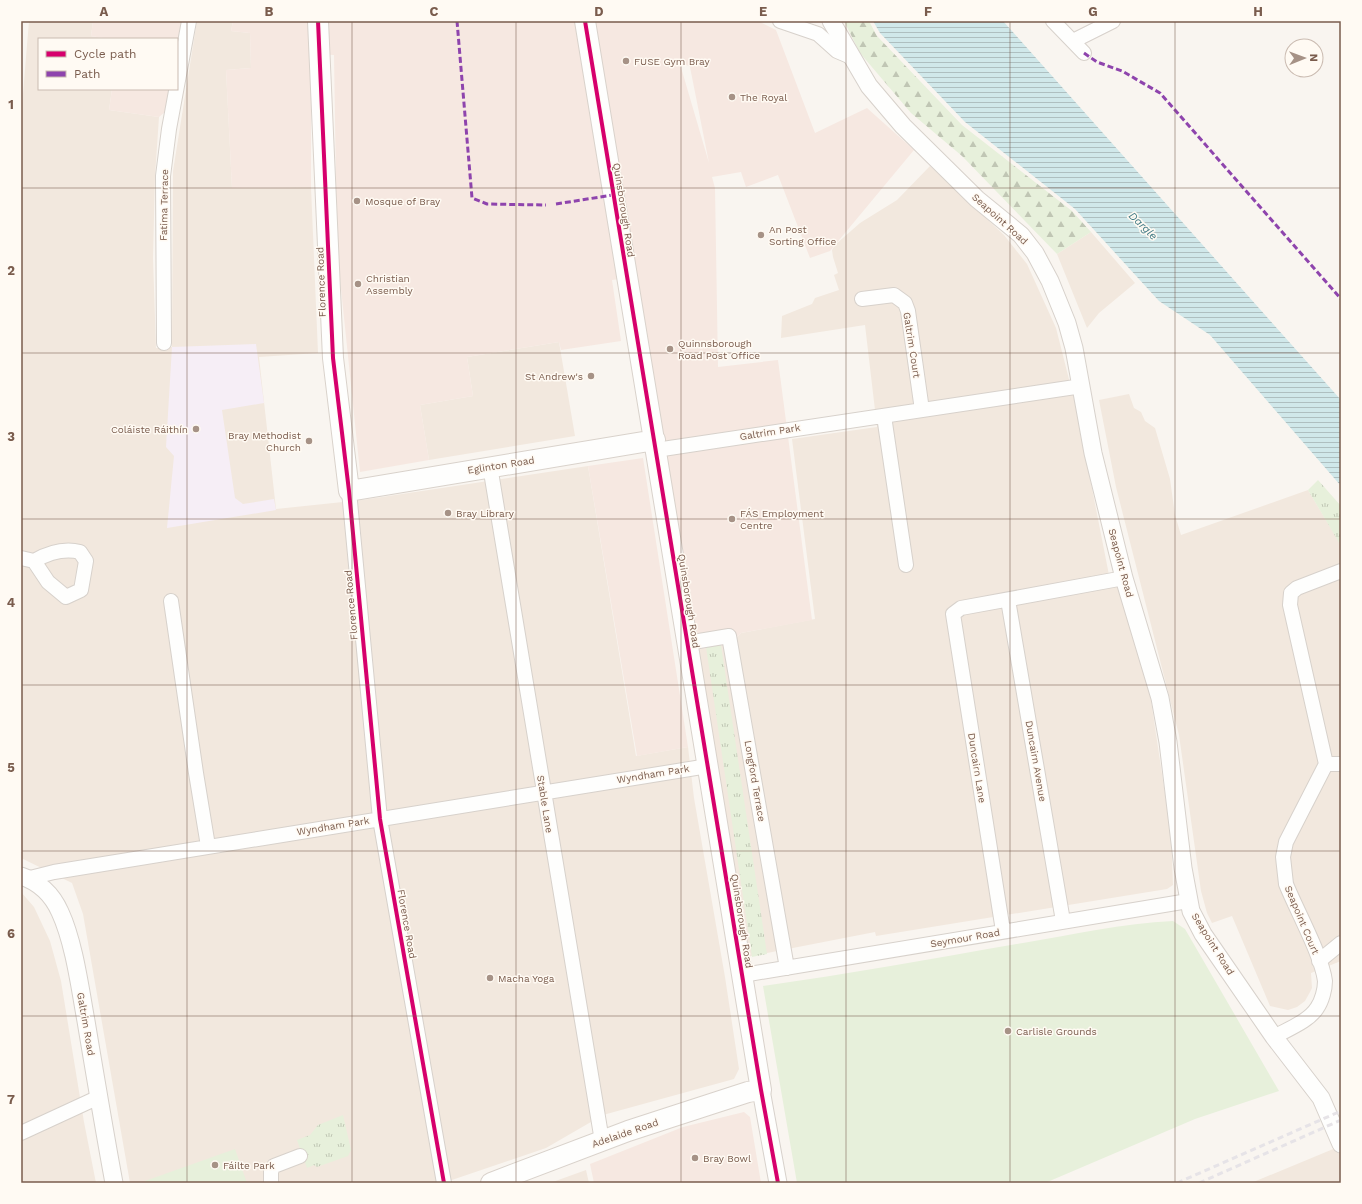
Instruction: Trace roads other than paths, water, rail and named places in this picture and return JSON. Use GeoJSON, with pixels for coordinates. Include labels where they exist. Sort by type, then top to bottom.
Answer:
{"type":"FeatureCollection","features":[{"type":"Feature","properties":{"kind":"main road","name":"Florence Road"},"geometry":{"type":"LineString","coordinates":[[318,21],[333,358],[348,491]]}},
{"type":"Feature","properties":{"kind":"main road","name":"Quinsborough Road"},"geometry":{"type":"LineString","coordinates":[[585,21],[614,205],[761,1090]]}},
{"type":"Feature","properties":{"kind":"main road","name":"Eglinton Road"},"geometry":{"type":"LineString","coordinates":[[348,491],[490,466],[655,445]]}},
{"type":"Feature","properties":{"kind":"main road","name":"Adelaide Road"},"geometry":{"type":"LineString","coordinates":[[491,1183],[602,1141],[742,1094],[761,1090]]}},
{"type":"Feature","properties":{"kind":"street","name":"Fatima Terrace"},"geometry":{"type":"LineString","coordinates":[[178,80],[189,21]]}},
{"type":"Feature","properties":{"kind":"street"},"geometry":{"type":"LineString","coordinates":[[780,21],[818,34],[837,51],[852,57]]}},
{"type":"Feature","properties":{"kind":"street","name":"Seapoint Road"},"geometry":{"type":"LineString","coordinates":[[831,21],[869,86],[902,126],[978,199],[1021,235],[1030,246],[1050,281],[1067,323],[1082,386],[1093,453],[1124,578],[1160,698],[1168,742],[1188,901],[1191,911],[1203,934],[1274,1037],[1322,1098],[1341,1144]]}},
{"type":"Feature","properties":{"kind":"street"},"geometry":{"type":"LineString","coordinates":[[1053,21],[1084,53]]}},
{"type":"Feature","properties":{"kind":"street"},"geometry":{"type":"LineString","coordinates":[[1073,41],[1113,21]]}},
{"type":"Feature","properties":{"kind":"street","name":"Fatima Terrace"},"geometry":{"type":"LineString","coordinates":[[164,343],[163,176],[169,129],[176,90]]}},
{"type":"Feature","properties":{"kind":"street","name":"Galtrim Court"},"geometry":{"type":"LineString","coordinates":[[862,299],[894,295],[905,303],[908,311],[922,410]]}},
{"type":"Feature","properties":{"kind":"street","name":"Galtrim Park"},"geometry":{"type":"LineString","coordinates":[[655,445],[884,416],[1082,386]]}},
{"type":"Feature","properties":{"kind":"street"},"geometry":{"type":"LineString","coordinates":[[884,416],[906,565]]}},
{"type":"Feature","properties":{"kind":"street","name":"Stable Lane"},"geometry":{"type":"LineString","coordinates":[[490,466],[602,1141]]}},
{"type":"Feature","properties":{"kind":"street","name":"Florence Road"},"geometry":{"type":"LineString","coordinates":[[348,491],[380,819],[444,1183]]}},
{"type":"Feature","properties":{"kind":"street"},"geometry":{"type":"LineString","coordinates":[[1341,571],[1297,588],[1291,593],[1290,605],[1326,764],[1341,764]]}},
{"type":"Feature","properties":{"kind":"street"},"geometry":{"type":"LineString","coordinates":[[1008,600],[1124,578]]}},
{"type":"Feature","properties":{"kind":"street","name":"Duncairn Lane"},"geometry":{"type":"LineString","coordinates":[[1003,931],[953,618],[956,611],[961,608],[1008,600]]}},
{"type":"Feature","properties":{"kind":"street","name":"Duncairn Avenue"},"geometry":{"type":"LineString","coordinates":[[1008,600],[1063,921]]}},
{"type":"Feature","properties":{"kind":"street"},"geometry":{"type":"LineString","coordinates":[[171,601],[208,846]]}},
{"type":"Feature","properties":{"kind":"street","name":"Longford Terrace"},"geometry":{"type":"LineString","coordinates":[[687,643],[729,636],[787,968]]}},
{"type":"Feature","properties":{"kind":"street","name":"Seapoint Court"},"geometry":{"type":"LineString","coordinates":[[1274,1037],[1300,1022],[1317,1008],[1323,995],[1325,981],[1319,961],[1286,884],[1284,857],[1286,842],[1326,764]]}},
{"type":"Feature","properties":{"kind":"street","name":"Wyndham Park"},"geometry":{"type":"LineString","coordinates":[[25,877],[208,846],[708,766]]}},
{"type":"Feature","properties":{"kind":"street","name":"Galtrim Road"},"geometry":{"type":"LineString","coordinates":[[25,877],[40,886],[51,897],[60,912],[68,934],[81,991],[114,1183]]}},
{"type":"Feature","properties":{"kind":"street","name":"Seymour Road"},"geometry":{"type":"LineString","coordinates":[[743,976],[1188,901]]}},
{"type":"Feature","properties":{"kind":"street"},"geometry":{"type":"LineString","coordinates":[[1319,961],[1341,943]]}},
{"type":"Feature","properties":{"kind":"street","name":"Quinsborough Road"},"geometry":{"type":"LineString","coordinates":[[761,1090],[778,1183]]}},
{"type":"Feature","properties":{"kind":"street"},"geometry":{"type":"LineString","coordinates":[[21,1133],[99,1097]]}},
{"type":"Feature","properties":{"kind":"street"},"geometry":{"type":"LineString","coordinates":[[272,1183],[271,1171],[274,1166],[300,1156]]}},
{"type":"Feature","properties":{"kind":"water","name":"Dargle"},"geometry":{"type":"Polygon","coordinates":[[[873,21],[1003,21],[1341,400],[1341,486],[1210,335],[1159,301],[1075,209],[965,122],[880,33],[873,21]]]}},
{"type":"Feature","properties":{"kind":"railway"},"geometry":{"type":"LineString","coordinates":[[1177,1183],[1341,1111]]}},
{"type":"Feature","properties":{"kind":"railway"},"geometry":{"type":"LineString","coordinates":[[1199,1183],[1341,1120]]}},
{"type":"Feature","properties":{"kind":"place","name":"FUSE Gym Bray"},"geometry":{"type":"Point","coordinates":[626,61]}},
{"type":"Feature","properties":{"kind":"place","name":"The Royal"},"geometry":{"type":"Point","coordinates":[732,97]}},
{"type":"Feature","properties":{"kind":"place","name":"Mosque of Bray"},"geometry":{"type":"Point","coordinates":[357,201]}},
{"type":"Feature","properties":{"kind":"place","name":"An Post Sorting Office"},"geometry":{"type":"Point","coordinates":[761,235]}},
{"type":"Feature","properties":{"kind":"place","name":"Christian Assembly"},"geometry":{"type":"Point","coordinates":[358,284]}},
{"type":"Feature","properties":{"kind":"place","name":"Quinnsborough Road Post Office"},"geometry":{"type":"Point","coordinates":[670,349]}},
{"type":"Feature","properties":{"kind":"place","name":"St Andrew's"},"geometry":{"type":"Point","coordinates":[591,376]}},
{"type":"Feature","properties":{"kind":"place","name":"Coláiste Ráithín"},"geometry":{"type":"Point","coordinates":[196,429]}},
{"type":"Feature","properties":{"kind":"place","name":"Bray Methodist Church"},"geometry":{"type":"Point","coordinates":[309,441]}},
{"type":"Feature","properties":{"kind":"place","name":"Bray Library"},"geometry":{"type":"Point","coordinates":[448,513]}},
{"type":"Feature","properties":{"kind":"place","name":"FÁS Employment Centre"},"geometry":{"type":"Point","coordinates":[732,519]}},
{"type":"Feature","properties":{"kind":"place","name":"Macha Yoga"},"geometry":{"type":"Point","coordinates":[490,978]}},
{"type":"Feature","properties":{"kind":"place","name":"Carlisle Grounds"},"geometry":{"type":"Point","coordinates":[1008,1031]}},
{"type":"Feature","properties":{"kind":"place","name":"Bray Bowl"},"geometry":{"type":"Point","coordinates":[695,1158]}},
{"type":"Feature","properties":{"kind":"place","name":"Fáilte Park"},"geometry":{"type":"Point","coordinates":[215,1165]}}]}
